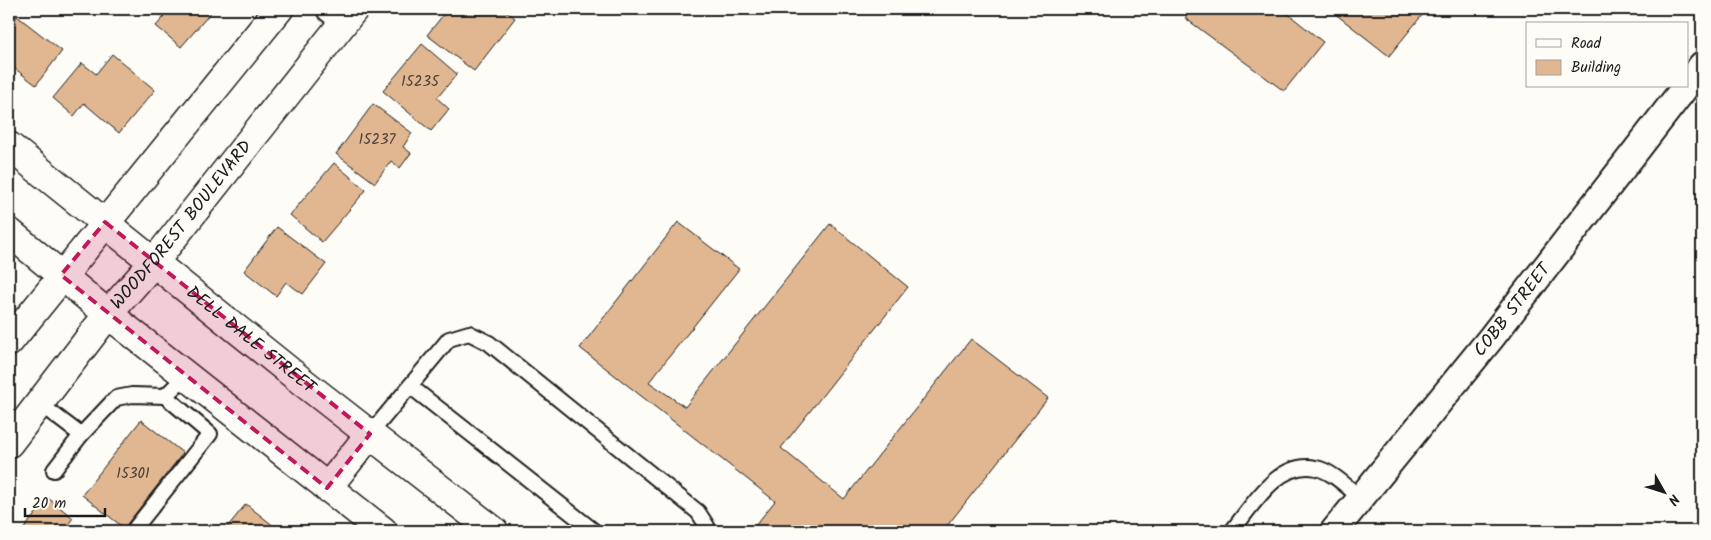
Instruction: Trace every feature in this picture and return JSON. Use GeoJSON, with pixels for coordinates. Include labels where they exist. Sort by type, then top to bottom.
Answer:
{"type":"FeatureCollection","features":[{"type":"Feature","properties":{"kind":"main road"},"geometry":{"type":"LineString","coordinates":[[9,342],[61,275],[279,9]]}},
{"type":"Feature","properties":{"kind":"main road","name":"WOODFOREST BOULEVARD"},"geometry":{"type":"LineString","coordinates":[[9,443],[108,314],[154,262],[343,13]]}},
{"type":"Feature","properties":{"kind":"main road","name":"DELL DALE STREET"},"geometry":{"type":"LineString","coordinates":[[9,146],[494,531]]}},
{"type":"Feature","properties":{"kind":"main road"},"geometry":{"type":"LineString","coordinates":[[9,232],[108,314],[383,531]]}},
{"type":"Feature","properties":{"kind":"main road"},"geometry":{"type":"LineString","coordinates":[[327,488],[370,434]]}},
{"type":"Feature","properties":{"kind":"street","name":"COBB STREET"},"geometry":{"type":"LineString","coordinates":[[1688,85],[1702,65]]}},
{"type":"Feature","properties":{"kind":"street","name":"COBB STREET"},"geometry":{"type":"LineString","coordinates":[[1334,531],[1491,338],[1685,88]]}},
{"type":"Feature","properties":{"kind":"lane"},"geometry":{"type":"LineString","coordinates":[[370,434],[449,339],[469,333],[489,343],[698,512],[707,526],[706,531]]}},
{"type":"Feature","properties":{"kind":"lane"},"geometry":{"type":"LineString","coordinates":[[165,396],[186,376]]}},
{"type":"Feature","properties":{"kind":"lane"},"geometry":{"type":"LineString","coordinates":[[410,386],[594,531]]}},
{"type":"Feature","properties":{"kind":"lane"},"geometry":{"type":"LineString","coordinates":[[54,470],[81,435],[116,398],[132,395],[165,396],[210,434],[136,527]]}},
{"type":"Feature","properties":{"kind":"lane"},"geometry":{"type":"LineString","coordinates":[[40,404],[81,435]]}},
{"type":"Feature","properties":{"kind":"lane"},"geometry":{"type":"LineString","coordinates":[[1232,531],[1274,480],[1296,468],[1317,468],[1338,480],[1361,498]]}},
{"type":"Feature","properties":{"kind":"highlighted area"},"geometry":{"type":"Polygon","coordinates":[[[105,222],[370,434],[327,488],[61,275],[105,222]]]}},
{"type":"Feature","properties":{"kind":"building"},"geometry":{"type":"Polygon","coordinates":[[[154,9],[214,9],[181,47],[156,26],[164,17],[154,9]]]}},
{"type":"Feature","properties":{"kind":"building"},"geometry":{"type":"Polygon","coordinates":[[[448,9],[503,9],[515,18],[474,71],[427,35],[448,9]]]}},
{"type":"Feature","properties":{"kind":"building"},"geometry":{"type":"Polygon","coordinates":[[[1193,9],[1282,9],[1323,42],[1284,91],[1185,18],[1193,9]]]}},
{"type":"Feature","properties":{"kind":"building"},"geometry":{"type":"Polygon","coordinates":[[[1329,9],[1427,9],[1389,56],[1329,9]]]}},
{"type":"Feature","properties":{"kind":"building"},"geometry":{"type":"Polygon","coordinates":[[[17,16],[62,51],[36,85],[9,64],[9,26],[17,16]]]}},
{"type":"Feature","properties":{"kind":"building"},"geometry":{"type":"Polygon","coordinates":[[[422,44],[457,74],[437,98],[449,109],[431,131],[383,91],[422,44]]]}},
{"type":"Feature","properties":{"kind":"building"},"geometry":{"type":"Polygon","coordinates":[[[112,54],[155,90],[119,133],[84,103],[74,116],[53,98],[82,63],[96,74],[112,54]]]}},
{"type":"Feature","properties":{"kind":"building"},"geometry":{"type":"Polygon","coordinates":[[[373,104],[412,133],[403,147],[411,153],[400,168],[391,161],[375,183],[336,154],[373,104]]]}},
{"type":"Feature","properties":{"kind":"building"},"geometry":{"type":"Polygon","coordinates":[[[334,163],[366,190],[322,242],[290,215],[334,163]]]}},
{"type":"Feature","properties":{"kind":"building"},"geometry":{"type":"Polygon","coordinates":[[[678,222],[739,269],[649,382],[685,407],[830,224],[908,287],[781,448],[844,499],[971,339],[1048,398],[943,531],[751,531],[775,501],[580,348],[678,222]]]}},
{"type":"Feature","properties":{"kind":"building"},"geometry":{"type":"Polygon","coordinates":[[[277,227],[326,264],[303,294],[286,282],[276,296],[244,271],[277,227]]]}},
{"type":"Feature","properties":{"kind":"building"},"geometry":{"type":"Polygon","coordinates":[[[141,420],[183,453],[124,528],[82,495],[141,420]]]}},
{"type":"Feature","properties":{"kind":"building"},"geometry":{"type":"Polygon","coordinates":[[[48,498],[73,518],[63,531],[22,531],[48,498]]]}},
{"type":"Feature","properties":{"kind":"building"},"geometry":{"type":"Polygon","coordinates":[[[246,504],[280,531],[224,531],[246,504]]]}}]}
